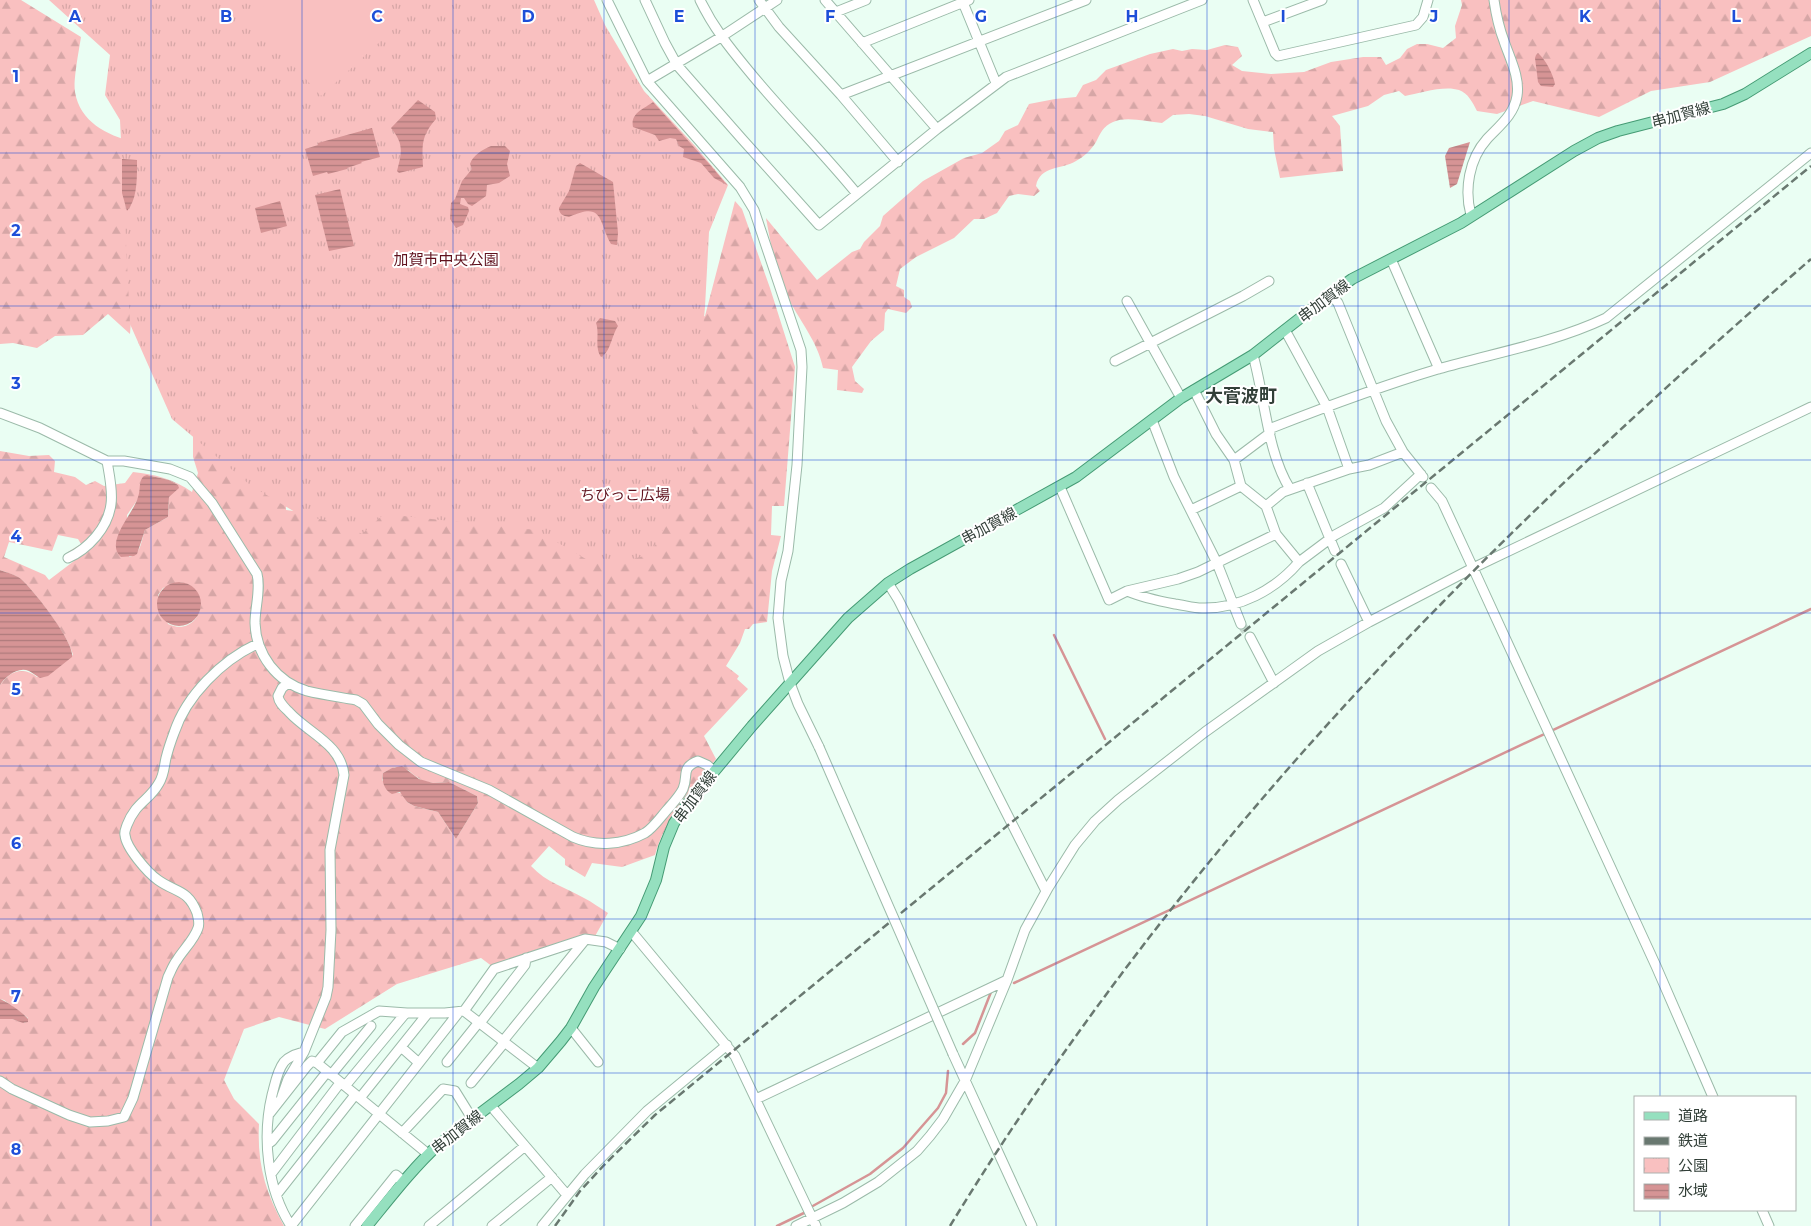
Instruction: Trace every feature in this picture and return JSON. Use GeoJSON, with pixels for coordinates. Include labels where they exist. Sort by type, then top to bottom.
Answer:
{"type":"FeatureCollection","features":[{"type":"Feature","properties":{"kind":"main road","name":"串加賀線"},"geometry":{"type":"LineString","coordinates":[[368,1225],[403,1181],[438,1144],[473,1120],[538,1068],[571,1028],[648,901],[656,880],[664,847],[674,823],[714,771],[790,683],[848,618],[888,583],[910,569],[1060,487],[1101,460],[1181,398],[1253,355],[1331,294],[1352,280],[1461,223],[1574,151],[1598,138],[1618,131],[1722,104],[1745,94],[1811,53]]}},
{"type":"Feature","properties":{"kind":"street"},"geometry":{"type":"LineString","coordinates":[[607,0],[647,81],[740,187],[754,210],[801,350],[802,367],[797,465],[788,551],[781,581],[778,618],[783,656],[790,683],[965,1081],[1032,1226]]}},
{"type":"Feature","properties":{"kind":"street"},"geometry":{"type":"LineString","coordinates":[[645,0],[677,65],[819,225],[937,129],[1006,77],[1202,0]]}},
{"type":"Feature","properties":{"kind":"street"},"geometry":{"type":"LineString","coordinates":[[700,0],[710,21],[721,37],[763,89],[857,194]]}},
{"type":"Feature","properties":{"kind":"street"},"geometry":{"type":"LineString","coordinates":[[759,0],[779,27],[898,162]]}},
{"type":"Feature","properties":{"kind":"street"},"geometry":{"type":"LineString","coordinates":[[647,81],[677,65],[777,0]]}},
{"type":"Feature","properties":{"kind":"street"},"geometry":{"type":"LineString","coordinates":[[825,0],[937,129]]}},
{"type":"Feature","properties":{"kind":"street"},"geometry":{"type":"LineString","coordinates":[[836,12],[866,0]]}},
{"type":"Feature","properties":{"kind":"street"},"geometry":{"type":"LineString","coordinates":[[840,95],[1086,0]]}},
{"type":"Feature","properties":{"kind":"street"},"geometry":{"type":"LineString","coordinates":[[1253,0],[1275,53],[1278,56],[1416,25],[1423,17],[1428,0]]}},
{"type":"Feature","properties":{"kind":"street"},"geometry":{"type":"LineString","coordinates":[[1263,22],[1322,0]]}},
{"type":"Feature","properties":{"kind":"street"},"geometry":{"type":"LineString","coordinates":[[1471,215],[1467,197],[1475,157],[1486,139],[1511,112],[1517,95],[1517,79],[1500,27],[1494,0]]}},
{"type":"Feature","properties":{"kind":"street"},"geometry":{"type":"LineString","coordinates":[[862,43],[964,1],[996,83]]}},
{"type":"Feature","properties":{"kind":"street"},"geometry":{"type":"LineString","coordinates":[[1234,460],[1270,431],[1374,389],[1540,341],[1588,326],[1606,318],[1811,153]]}},
{"type":"Feature","properties":{"kind":"street"},"geometry":{"type":"LineString","coordinates":[[1391,259],[1439,369]]}},
{"type":"Feature","properties":{"kind":"street"},"geometry":{"type":"LineString","coordinates":[[1115,361],[1269,281]]}},
{"type":"Feature","properties":{"kind":"street"},"geometry":{"type":"LineString","coordinates":[[1127,591],[1140,597],[1202,608],[1235,604],[1271,588],[1299,562],[1330,539],[1384,508],[1422,476],[1403,452],[1386,421],[1338,303],[1331,294]]}},
{"type":"Feature","properties":{"kind":"street"},"geometry":{"type":"LineString","coordinates":[[1127,301],[1181,398]]}},
{"type":"Feature","properties":{"kind":"street"},"geometry":{"type":"LineString","coordinates":[[1285,330],[1327,407],[1349,469]]}},
{"type":"Feature","properties":{"kind":"street"},"geometry":{"type":"LineString","coordinates":[[1253,355],[1274,454],[1282,477],[1290,489]]}},
{"type":"Feature","properties":{"kind":"street"},"geometry":{"type":"LineString","coordinates":[[1194,390],[1216,434],[1234,460],[1241,486],[1266,506],[1276,534],[1299,562]]}},
{"type":"Feature","properties":{"kind":"street"},"geometry":{"type":"LineString","coordinates":[[796,1226],[815,1222],[878,1182],[916,1151],[943,1119],[965,1081],[1007,980],[1025,930],[1046,891],[1075,846],[1095,821],[1118,800],[1205,732],[1318,651],[1369,622],[1473,568],[1811,407]]}},
{"type":"Feature","properties":{"kind":"street"},"geometry":{"type":"LineString","coordinates":[[0,413],[40,428],[106,461],[124,461],[170,469],[190,477],[212,504],[257,574],[259,582],[255,623],[258,644],[270,666],[288,683],[307,691],[356,700],[363,704],[378,724],[395,741],[422,762],[488,790],[556,828],[582,840],[612,843],[624,841],[645,833],[678,798],[683,788],[687,768],[698,761],[714,771]]}},
{"type":"Feature","properties":{"kind":"street"},"geometry":{"type":"LineString","coordinates":[[1152,420],[1174,476],[1235,604],[1241,624]]}},
{"type":"Feature","properties":{"kind":"street"},"geometry":{"type":"LineString","coordinates":[[1266,506],[1283,492],[1290,489],[1349,469],[1369,465],[1403,452]]}},
{"type":"Feature","properties":{"kind":"street"},"geometry":{"type":"LineString","coordinates":[[68,558],[88,545],[102,528],[107,518],[111,505],[111,494],[106,461]]}},
{"type":"Feature","properties":{"kind":"street"},"geometry":{"type":"LineString","coordinates":[[1307,483],[1335,551]]}},
{"type":"Feature","properties":{"kind":"street"},"geometry":{"type":"LineString","coordinates":[[1190,510],[1241,486]]}},
{"type":"Feature","properties":{"kind":"street"},"geometry":{"type":"LineString","coordinates":[[1060,487],[1109,600],[1127,591],[1178,579],[1198,572],[1276,534]]}},
{"type":"Feature","properties":{"kind":"street"},"geometry":{"type":"LineString","coordinates":[[1431,488],[1442,501],[1652,957],[1713,1096]]}},
{"type":"Feature","properties":{"kind":"street"},"geometry":{"type":"LineString","coordinates":[[1341,564],[1369,622]]}},
{"type":"Feature","properties":{"kind":"street"},"geometry":{"type":"LineString","coordinates":[[888,583],[898,599],[1046,891]]}},
{"type":"Feature","properties":{"kind":"street"},"geometry":{"type":"LineString","coordinates":[[1250,637],[1274,683]]}},
{"type":"Feature","properties":{"kind":"street"},"geometry":{"type":"LineString","coordinates":[[0,1081],[12,1089],[90,1122],[108,1121],[124,1117],[133,1098],[168,976],[176,960],[198,929],[199,922],[188,896],[159,881],[142,863],[124,834],[132,813],[154,792],[160,782],[174,732],[190,702],[200,689],[234,657],[258,644]]}},
{"type":"Feature","properties":{"kind":"street"},"geometry":{"type":"LineString","coordinates":[[282,1099],[282,1091],[304,1052],[326,997],[328,987],[331,930],[330,850],[344,775],[343,767],[335,752],[282,705],[278,696],[282,688],[288,683]]}},
{"type":"Feature","properties":{"kind":"street"},"geometry":{"type":"LineString","coordinates":[[631,931],[738,1060],[815,1222]]}},
{"type":"Feature","properties":{"kind":"street"},"geometry":{"type":"LineString","coordinates":[[304,1052],[296,1054],[284,1062],[274,1084],[270,1113],[268,1144],[271,1174],[283,1212],[291,1226],[494,969],[585,939],[606,942],[620,948]]}},
{"type":"Feature","properties":{"kind":"street"},"geometry":{"type":"LineString","coordinates":[[472,1083],[585,939]]}},
{"type":"Feature","properties":{"kind":"street"},"geometry":{"type":"LineString","coordinates":[[447,1062],[525,965],[526,958]]}},
{"type":"Feature","properties":{"kind":"street"},"geometry":{"type":"LineString","coordinates":[[756,1099],[1007,980]]}},
{"type":"Feature","properties":{"kind":"street"},"geometry":{"type":"LineString","coordinates":[[317,1063],[342,1032],[379,1011],[428,1013],[461,1011],[479,1022],[538,1068]]}},
{"type":"Feature","properties":{"kind":"street"},"geometry":{"type":"LineString","coordinates":[[271,1174],[342,1085],[407,1013]]}},
{"type":"Feature","properties":{"kind":"street"},"geometry":{"type":"LineString","coordinates":[[277,1194],[428,1013]]}},
{"type":"Feature","properties":{"kind":"street"},"geometry":{"type":"LineString","coordinates":[[268,1144],[371,1026]]}},
{"type":"Feature","properties":{"kind":"street"},"geometry":{"type":"LineString","coordinates":[[571,1028],[598,1062]]}},
{"type":"Feature","properties":{"kind":"street"},"geometry":{"type":"LineString","coordinates":[[542,1226],[609,1148],[646,1111],[727,1045]]}},
{"type":"Feature","properties":{"kind":"street"},"geometry":{"type":"LineString","coordinates":[[401,1047],[419,1063]]}},
{"type":"Feature","properties":{"kind":"street"},"geometry":{"type":"LineString","coordinates":[[270,1113],[312,1061],[317,1063],[428,1154]]}},
{"type":"Feature","properties":{"kind":"street"},"geometry":{"type":"LineString","coordinates":[[402,1133],[443,1089],[455,1091],[473,1120]]}},
{"type":"Feature","properties":{"kind":"street"},"geometry":{"type":"LineString","coordinates":[[491,1106],[567,1195]]}},
{"type":"Feature","properties":{"kind":"street"},"geometry":{"type":"LineString","coordinates":[[429,1226],[525,1146]]}},
{"type":"Feature","properties":{"kind":"street"},"geometry":{"type":"LineString","coordinates":[[355,1226],[396,1175],[403,1181]]}},
{"type":"Feature","properties":{"kind":"street"},"geometry":{"type":"LineString","coordinates":[[492,1226],[552,1177]]}},
{"type":"Feature","properties":{"kind":"street"},"geometry":{"type":"LineString","coordinates":[[1762,1211],[1769,1226]]}},
{"type":"Feature","properties":{"kind":"green space"},"geometry":{"type":"Polygon","coordinates":[[[0,0],[21,0],[81,37],[75,81],[75,92],[78,102],[96,126],[133,142],[132,307],[130,334],[108,314],[83,335],[55,336],[37,348],[13,343],[0,344],[0,0]]]}},
{"type":"Feature","properties":{"kind":"green space","name":"加賀市中央公園"},"geometry":{"type":"Polygon","coordinates":[[[49,0],[594,0],[605,25],[644,91],[728,185],[709,232],[705,307],[690,463],[673,508],[651,554],[618,563],[591,562],[536,530],[384,514],[362,534],[344,524],[300,515],[250,485],[172,419],[130,324],[120,120],[105,95],[110,55],[49,0]]]}},
{"type":"Feature","properties":{"kind":"green space"},"geometry":{"type":"Polygon","coordinates":[[[271,0],[376,0],[398,25],[321,96],[251,18],[271,0]]]}},
{"type":"Feature","properties":{"kind":"green space"},"geometry":{"type":"Polygon","coordinates":[[[1461,0],[1811,0],[1811,36],[1710,82],[1651,91],[1599,117],[1533,101],[1497,114],[1477,111],[1465,93],[1447,88],[1405,96],[1399,91],[1384,95],[1368,106],[1332,116],[1340,126],[1343,171],[1280,178],[1274,149],[1273,132],[1248,129],[1205,116],[1173,115],[1162,123],[1131,119],[1113,122],[1104,128],[1092,148],[1082,157],[1070,164],[1047,171],[1042,175],[1038,179],[1036,186],[1040,191],[1034,196],[1018,194],[1009,196],[997,213],[984,219],[974,219],[954,238],[916,257],[900,269],[896,286],[904,290],[904,297],[910,301],[912,307],[906,313],[888,309],[885,313],[884,330],[871,341],[852,367],[855,381],[864,389],[862,393],[837,390],[838,370],[823,368],[813,340],[792,305],[779,277],[766,218],[817,280],[852,252],[860,249],[864,242],[880,226],[883,216],[923,181],[964,158],[982,153],[999,141],[1005,131],[1018,125],[1029,104],[1076,97],[1083,85],[1096,80],[1106,70],[1150,54],[1173,49],[1182,51],[1192,49],[1207,50],[1225,45],[1238,47],[1242,56],[1232,65],[1242,71],[1271,74],[1304,72],[1331,62],[1363,57],[1381,57],[1386,65],[1400,58],[1407,49],[1417,44],[1427,44],[1443,48],[1456,38],[1455,26],[1462,5],[1461,0]]]}},
{"type":"Feature","properties":{"kind":"green space","name":"ちびっこ広場"},"geometry":{"type":"Polygon","coordinates":[[[735,201],[742,209],[795,367],[784,506],[772,506],[771,535],[781,536],[772,571],[767,622],[753,624],[749,629],[745,629],[740,643],[726,666],[739,676],[737,679],[748,689],[704,736],[716,759],[673,816],[655,855],[622,867],[592,863],[585,877],[565,865],[565,859],[549,846],[531,866],[550,881],[608,913],[594,938],[493,967],[481,958],[397,984],[325,1029],[279,1017],[244,1029],[224,1080],[234,1099],[259,1124],[259,1152],[264,1177],[267,1189],[284,1226],[0,1226],[0,1019],[12,1019],[25,1023],[28,1018],[0,999],[0,685],[12,673],[22,671],[37,677],[56,669],[73,655],[59,627],[28,586],[17,576],[0,570],[0,451],[29,456],[49,455],[55,461],[54,472],[75,477],[86,485],[95,481],[104,486],[125,483],[133,472],[171,480],[192,492],[198,473],[193,457],[193,434],[286,474],[286,510],[303,512],[705,316],[735,201]],[[147,475],[138,499],[127,515],[129,557],[133,556],[138,550],[145,530],[168,517],[169,497],[178,485],[169,480],[147,475]],[[58,535],[52,551],[9,542],[4,557],[45,575],[49,580],[74,561],[68,552],[81,544],[78,539],[58,535]],[[180,582],[163,588],[158,595],[168,624],[179,627],[188,625],[200,611],[198,594],[191,586],[180,582]],[[395,767],[383,773],[382,780],[394,793],[402,793],[407,802],[414,806],[438,812],[456,839],[478,803],[477,796],[449,782],[433,783],[423,781],[408,770],[395,767]]]}},
{"type":"Feature","properties":{"kind":"water"},"geometry":{"type":"Polygon","coordinates":[[[1538,53],[1544,59],[1551,72],[1555,84],[1553,87],[1541,86],[1538,82],[1535,58],[1538,53]]]}},
{"type":"Feature","properties":{"kind":"water"},"geometry":{"type":"Polygon","coordinates":[[[418,100],[435,112],[436,119],[425,136],[422,153],[423,167],[399,173],[397,171],[401,148],[391,128],[418,100]]]}},
{"type":"Feature","properties":{"kind":"water"},"geometry":{"type":"Polygon","coordinates":[[[653,102],[727,185],[714,178],[701,163],[683,157],[684,149],[679,146],[676,139],[670,138],[659,141],[655,135],[633,127],[636,115],[653,102]]]}},
{"type":"Feature","properties":{"kind":"water"},"geometry":{"type":"Polygon","coordinates":[[[372,128],[380,157],[361,162],[347,169],[313,176],[305,149],[318,145],[318,143],[372,128]]]}},
{"type":"Feature","properties":{"kind":"water"},"geometry":{"type":"Polygon","coordinates":[[[1470,142],[1457,184],[1450,188],[1445,156],[1449,148],[1470,142]]]}},
{"type":"Feature","properties":{"kind":"water"},"geometry":{"type":"Polygon","coordinates":[[[491,146],[505,146],[510,151],[507,164],[510,176],[499,183],[487,185],[486,196],[472,206],[464,198],[461,198],[460,204],[468,207],[469,211],[463,225],[456,228],[450,219],[451,203],[455,199],[462,181],[472,169],[470,164],[473,158],[491,146]]]}},
{"type":"Feature","properties":{"kind":"water"},"geometry":{"type":"Polygon","coordinates":[[[122,159],[137,160],[135,194],[127,211],[122,193],[122,159]]]}},
{"type":"Feature","properties":{"kind":"water"},"geometry":{"type":"Polygon","coordinates":[[[580,163],[613,182],[618,233],[617,245],[611,244],[601,221],[594,212],[588,211],[569,217],[560,212],[559,208],[569,191],[576,166],[580,163]]]}},
{"type":"Feature","properties":{"kind":"water"},"geometry":{"type":"Polygon","coordinates":[[[340,189],[354,246],[329,251],[315,195],[340,189]]]}},
{"type":"Feature","properties":{"kind":"water"},"geometry":{"type":"Polygon","coordinates":[[[280,201],[287,226],[261,233],[255,208],[280,201]]]}},
{"type":"Feature","properties":{"kind":"water"},"geometry":{"type":"Polygon","coordinates":[[[600,318],[615,321],[618,326],[608,350],[601,357],[598,349],[596,323],[600,318]]]}},
{"type":"Feature","properties":{"kind":"water"},"geometry":{"type":"Polygon","coordinates":[[[147,475],[169,480],[178,485],[179,488],[169,497],[168,517],[145,530],[137,554],[121,557],[117,551],[116,544],[118,536],[135,504],[141,480],[147,475]]]}},
{"type":"Feature","properties":{"kind":"water"},"geometry":{"type":"Polygon","coordinates":[[[0,570],[16,576],[27,585],[61,629],[67,641],[72,657],[48,676],[40,678],[29,671],[21,670],[8,676],[0,685],[0,570]]]}},
{"type":"Feature","properties":{"kind":"water"},"geometry":{"type":"Polygon","coordinates":[[[183,582],[195,588],[200,595],[200,613],[195,620],[188,625],[175,626],[167,623],[160,616],[157,600],[160,592],[167,585],[183,582]]]}},
{"type":"Feature","properties":{"kind":"water"},"geometry":{"type":"Polygon","coordinates":[[[402,766],[419,779],[433,783],[449,782],[477,796],[478,803],[456,839],[438,812],[414,806],[407,802],[400,792],[392,794],[386,788],[383,782],[383,773],[392,768],[402,766]]]}},
{"type":"Feature","properties":{"kind":"water"},"geometry":{"type":"Polygon","coordinates":[[[0,999],[23,1014],[28,1019],[28,1022],[23,1023],[12,1019],[0,1019],[0,999]]]}},
{"type":"Feature","properties":{"kind":"waterway"},"geometry":{"type":"LineString","coordinates":[[1014,983],[1811,609]]}},
{"type":"Feature","properties":{"kind":"waterway"},"geometry":{"type":"LineString","coordinates":[[1054,635],[1105,739]]}},
{"type":"Feature","properties":{"kind":"waterway"},"geometry":{"type":"LineString","coordinates":[[963,1044],[975,1033],[991,992]]}},
{"type":"Feature","properties":{"kind":"waterway"},"geometry":{"type":"LineString","coordinates":[[811,1207],[870,1174],[903,1148],[938,1108],[946,1093],[948,1071]]}},
{"type":"Feature","properties":{"kind":"waterway"},"geometry":{"type":"LineString","coordinates":[[777,1226],[806,1212]]}},
{"type":"Feature","properties":{"kind":"tunnel"},"geometry":{"type":"LineString","coordinates":[[1241,624],[1250,637]]}},
{"type":"Feature","properties":{"kind":"railway"},"geometry":{"type":"LineString","coordinates":[[555,1226],[580,1191],[655,1115],[1811,166]]}},
{"type":"Feature","properties":{"kind":"railway"},"geometry":{"type":"LineString","coordinates":[[950,1226],[1003,1142],[1059,1060],[1118,979],[1178,900],[1307,747],[1443,602],[1532,513],[1670,384],[1811,259]]}},
{"type":"Feature","properties":{"kind":"district","name":"大菅波町"},"geometry":{"type":"Point","coordinates":[1241,396]}}]}
